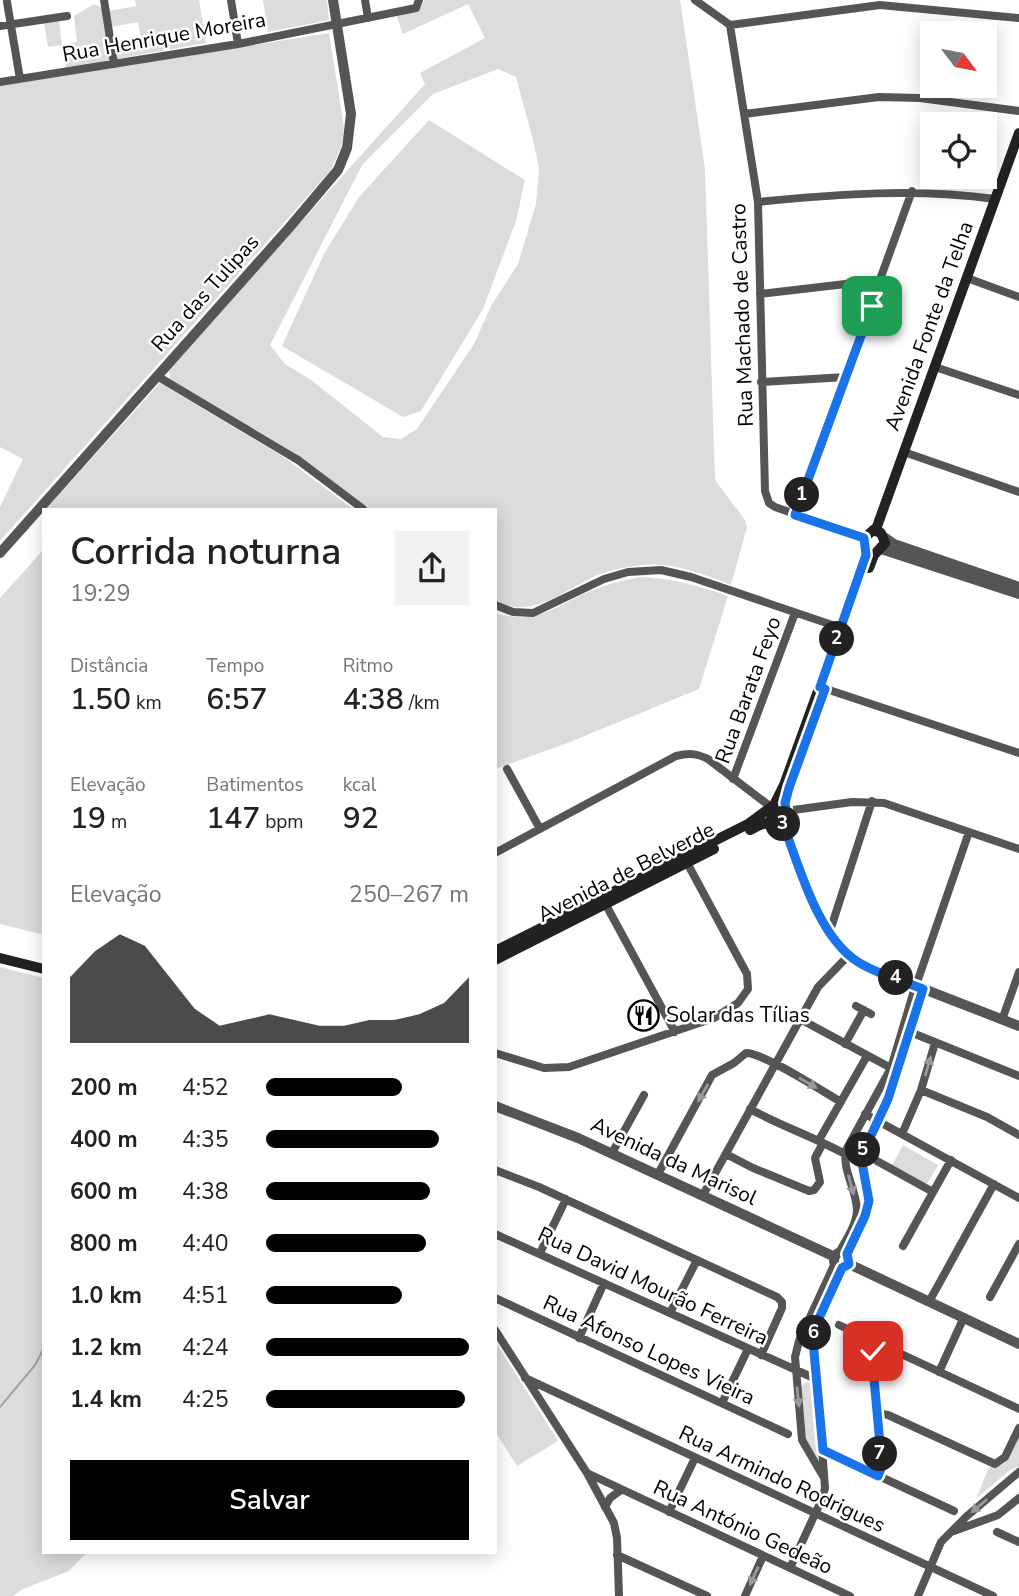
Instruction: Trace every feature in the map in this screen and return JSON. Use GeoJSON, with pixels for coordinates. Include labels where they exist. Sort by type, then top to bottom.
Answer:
{"type":"FeatureCollection","features":[{"type":"Feature","properties":{"kind":"main road","name":"Avenida Fonte da Telha"},"geometry":{"type":"LineString","coordinates":[[970,279],[1019,133]]}},
{"type":"Feature","properties":{"kind":"main road","name":"Avenida Fonte da Telha"},"geometry":{"type":"LineString","coordinates":[[844,629],[865,561],[1019,152]]}},
{"type":"Feature","properties":{"kind":"main road","name":"Avenida Fonte da Telha"},"geometry":{"type":"LineString","coordinates":[[778,812],[784,785],[844,629],[872,560],[885,543],[874,537]]}},
{"type":"Feature","properties":{"kind":"main road"},"geometry":{"type":"LineString","coordinates":[[874,537],[871,551],[880,550]]}},
{"type":"Feature","properties":{"kind":"main road","name":"Avenida de Belverde"},"geometry":{"type":"LineString","coordinates":[[497,959],[606,905],[756,820],[778,812]]}},
{"type":"Feature","properties":{"kind":"main road","name":"Avenida de Belverde"},"geometry":{"type":"LineString","coordinates":[[497,950],[686,859]]}},
{"type":"Feature","properties":{"kind":"main road"},"geometry":{"type":"LineString","coordinates":[[0,958],[42,968]]}},
{"type":"Feature","properties":{"kind":"street"},"geometry":{"type":"LineString","coordinates":[[104,0],[114,64]]}},
{"type":"Feature","properties":{"kind":"street"},"geometry":{"type":"LineString","coordinates":[[231,0],[238,44]]}},
{"type":"Feature","properties":{"kind":"street","name":"Rua das Tulipas"},"geometry":{"type":"LineString","coordinates":[[0,553],[338,170],[347,148],[351,124],[350,101],[333,0]]}},
{"type":"Feature","properties":{"kind":"street"},"geometry":{"type":"LineString","coordinates":[[365,0],[368,18]]}},
{"type":"Feature","properties":{"kind":"street"},"geometry":{"type":"LineString","coordinates":[[695,0],[730,25],[880,5],[1019,18]]}},
{"type":"Feature","properties":{"kind":"street"},"geometry":{"type":"LineString","coordinates":[[7,2],[20,79]]}},
{"type":"Feature","properties":{"kind":"street","name":"Rua Henrique Moreira"},"geometry":{"type":"LineString","coordinates":[[0,82],[238,44],[368,18],[417,4]]}},
{"type":"Feature","properties":{"kind":"street"},"geometry":{"type":"LineString","coordinates":[[0,26],[68,16]]}},
{"type":"Feature","properties":{"kind":"street","name":"Rua Machado de Castro"},"geometry":{"type":"LineString","coordinates":[[730,25],[758,202],[766,498],[775,507],[795,515],[874,537]]}},
{"type":"Feature","properties":{"kind":"street"},"geometry":{"type":"LineString","coordinates":[[744,114],[879,97],[920,98],[1019,111]]}},
{"type":"Feature","properties":{"kind":"street"},"geometry":{"type":"LineString","coordinates":[[795,515],[912,191]]}},
{"type":"Feature","properties":{"kind":"street"},"geometry":{"type":"LineString","coordinates":[[758,202],[839,194],[912,191],[995,200]]}},
{"type":"Feature","properties":{"kind":"street"},"geometry":{"type":"LineString","coordinates":[[970,279],[1019,297]]}},
{"type":"Feature","properties":{"kind":"street"},"geometry":{"type":"LineString","coordinates":[[760,294],[880,281]]}},
{"type":"Feature","properties":{"kind":"street"},"geometry":{"type":"LineString","coordinates":[[938,368],[1019,395]]}},
{"type":"Feature","properties":{"kind":"street"},"geometry":{"type":"LineString","coordinates":[[157,376],[298,460],[362,508]]}},
{"type":"Feature","properties":{"kind":"street"},"geometry":{"type":"LineString","coordinates":[[761,383],[846,377]]}},
{"type":"Feature","properties":{"kind":"street"},"geometry":{"type":"LineString","coordinates":[[907,453],[1019,492]]}},
{"type":"Feature","properties":{"kind":"street"},"geometry":{"type":"LineString","coordinates":[[874,537],[1019,587]]}},
{"type":"Feature","properties":{"kind":"street"},"geometry":{"type":"LineString","coordinates":[[880,550],[1019,594]]}},
{"type":"Feature","properties":{"kind":"street"},"geometry":{"type":"LineString","coordinates":[[497,606],[513,612],[533,612],[604,579],[628,572],[661,570],[691,577],[844,629]]}},
{"type":"Feature","properties":{"kind":"street","name":"Rua Barata Feyo"},"geometry":{"type":"LineString","coordinates":[[733,779],[795,613]]}},
{"type":"Feature","properties":{"kind":"street"},"geometry":{"type":"LineString","coordinates":[[822,688],[1019,753]]}},
{"type":"Feature","properties":{"kind":"street"},"geometry":{"type":"LineString","coordinates":[[497,852],[676,757],[699,754],[778,812],[820,918],[829,934],[849,956],[867,967],[1019,1026]]}},
{"type":"Feature","properties":{"kind":"street"},"geometry":{"type":"LineString","coordinates":[[507,769],[540,829]]}},
{"type":"Feature","properties":{"kind":"street"},"geometry":{"type":"LineString","coordinates":[[778,812],[872,801],[1019,849]]}},
{"type":"Feature","properties":{"kind":"street"},"geometry":{"type":"LineString","coordinates":[[829,934],[872,801]]}},
{"type":"Feature","properties":{"kind":"street"},"geometry":{"type":"LineString","coordinates":[[790,1568],[824,1493],[815,1327],[857,1211],[845,1165],[845,1154],[891,1068],[920,988],[969,832]]}},
{"type":"Feature","properties":{"kind":"street"},"geometry":{"type":"LineString","coordinates":[[497,1055],[544,1069],[569,1067],[713,1018],[738,1003],[748,989],[747,974],[686,859]]}},
{"type":"Feature","properties":{"kind":"street"},"geometry":{"type":"LineString","coordinates":[[606,905],[675,1032]]}},
{"type":"Feature","properties":{"kind":"street"},"geometry":{"type":"LineString","coordinates":[[703,1195],[821,982],[849,956]]}},
{"type":"Feature","properties":{"kind":"street"},"geometry":{"type":"LineString","coordinates":[[1002,1020],[1019,972]]}},
{"type":"Feature","properties":{"kind":"street"},"geometry":{"type":"LineString","coordinates":[[825,1482],[819,1465],[803,1443],[795,1357],[799,1341],[868,1207],[869,1195],[861,1157],[896,1076],[920,988]]}},
{"type":"Feature","properties":{"kind":"street"},"geometry":{"type":"LineString","coordinates":[[845,1044],[864,1010]]}},
{"type":"Feature","properties":{"kind":"street"},"geometry":{"type":"LineString","coordinates":[[800,1019],[891,1068]]}},
{"type":"Feature","properties":{"kind":"street"},"geometry":{"type":"LineString","coordinates":[[909,1032],[1019,1076]]}},
{"type":"Feature","properties":{"kind":"street"},"geometry":{"type":"LineString","coordinates":[[902,1134],[921,1090],[935,1042]]}},
{"type":"Feature","properties":{"kind":"street"},"geometry":{"type":"LineString","coordinates":[[658,1174],[714,1073],[732,1065],[748,1053],[841,1102]]}},
{"type":"Feature","properties":{"kind":"street"},"geometry":{"type":"LineString","coordinates":[[726,1154],[803,1190],[812,1191],[820,1182],[815,1158],[821,1142],[867,1056]]}},
{"type":"Feature","properties":{"kind":"street"},"geometry":{"type":"LineString","coordinates":[[921,1090],[1019,1135]]}},
{"type":"Feature","properties":{"kind":"street"},"geometry":{"type":"LineString","coordinates":[[612,1153],[644,1095]]}},
{"type":"Feature","properties":{"kind":"street","name":"Avenida da Marisol"},"geometry":{"type":"LineString","coordinates":[[497,1107],[612,1153],[1019,1344]]}},
{"type":"Feature","properties":{"kind":"street"},"geometry":{"type":"LineString","coordinates":[[750,1109],[785,1128],[845,1154]]}},
{"type":"Feature","properties":{"kind":"street"},"geometry":{"type":"LineString","coordinates":[[865,1114],[1019,1198]]}},
{"type":"Feature","properties":{"kind":"street"},"geometry":{"type":"LineString","coordinates":[[903,1246],[951,1160]]}},
{"type":"Feature","properties":{"kind":"street"},"geometry":{"type":"LineString","coordinates":[[877,1161],[933,1192]]}},
{"type":"Feature","properties":{"kind":"street"},"geometry":{"type":"LineString","coordinates":[[497,1171],[566,1199],[777,1297],[782,1302],[780,1312],[761,1355]]}},
{"type":"Feature","properties":{"kind":"street"},"geometry":{"type":"LineString","coordinates":[[930,1300],[994,1184]]}},
{"type":"Feature","properties":{"kind":"street"},"geometry":{"type":"LineString","coordinates":[[540,1253],[566,1199]]}},
{"type":"Feature","properties":{"kind":"street","name":"Rua David Mourão Ferreira"},"geometry":{"type":"LineString","coordinates":[[497,1235],[816,1379]]}},
{"type":"Feature","properties":{"kind":"street"},"geometry":{"type":"LineString","coordinates":[[990,1297],[1019,1244]]}},
{"type":"Feature","properties":{"kind":"street"},"geometry":{"type":"LineString","coordinates":[[670,1313],[697,1260]]}},
{"type":"Feature","properties":{"kind":"street"},"geometry":{"type":"LineString","coordinates":[[579,1338],[604,1283]]}},
{"type":"Feature","properties":{"kind":"street","name":"Rua Afonso Lopes Vieira"},"geometry":{"type":"LineString","coordinates":[[497,1299],[788,1434]]}},
{"type":"Feature","properties":{"kind":"street"},"geometry":{"type":"LineString","coordinates":[[939,1372],[964,1317]]}},
{"type":"Feature","properties":{"kind":"street"},"geometry":{"type":"LineString","coordinates":[[839,1325],[1019,1409]]}},
{"type":"Feature","properties":{"kind":"street"},"geometry":{"type":"LineString","coordinates":[[497,1333],[587,1473],[616,1530],[619,1596]]}},
{"type":"Feature","properties":{"kind":"street"},"geometry":{"type":"LineString","coordinates":[[877,1343],[872,1357],[882,1466],[878,1476]]}},
{"type":"Feature","properties":{"kind":"street"},"geometry":{"type":"LineString","coordinates":[[722,1403],[748,1349]]}},
{"type":"Feature","properties":{"kind":"street","name":"Rua Armindo Rodrigues"},"geometry":{"type":"LineString","coordinates":[[525,1378],[993,1596]]}},
{"type":"Feature","properties":{"kind":"street"},"geometry":{"type":"LineString","coordinates":[[543,1407],[555,1393]]}},
{"type":"Feature","properties":{"kind":"street"},"geometry":{"type":"LineString","coordinates":[[876,1413],[888,1415],[995,1464],[1005,1457],[1019,1428]]}},
{"type":"Feature","properties":{"kind":"street"},"geometry":{"type":"LineString","coordinates":[[823,1450],[954,1511]]}},
{"type":"Feature","properties":{"kind":"street"},"geometry":{"type":"LineString","coordinates":[[669,1512],[695,1458]]}},
{"type":"Feature","properties":{"kind":"street"},"geometry":{"type":"LineString","coordinates":[[918,1596],[941,1542],[1019,1472]]}},
{"type":"Feature","properties":{"kind":"street","name":"Rua António Gedeão"},"geometry":{"type":"LineString","coordinates":[[587,1473],[850,1596]]}},
{"type":"Feature","properties":{"kind":"street","name":"Rua António Gedeão"},"geometry":{"type":"LineString","coordinates":[[605,1507],[610,1498],[621,1490]]}},
{"type":"Feature","properties":{"kind":"street"},"geometry":{"type":"LineString","coordinates":[[941,1542],[956,1530],[998,1515],[1019,1498]]}},
{"type":"Feature","properties":{"kind":"street"},"geometry":{"type":"LineString","coordinates":[[997,1532],[1019,1542]]}},
{"type":"Feature","properties":{"kind":"street"},"geometry":{"type":"LineString","coordinates":[[618,1555],[707,1596]]}},
{"type":"Feature","properties":{"kind":"street"},"geometry":{"type":"LineString","coordinates":[[745,1596],[763,1556]]}},
{"type":"Feature","properties":{"kind":"shaded area"},"geometry":{"type":"Polygon","coordinates":[[[135,0],[199,0],[206,43],[116,59],[113,43],[141,38],[138,22],[111,27],[109,11],[136,6],[135,0]]]}},
{"type":"Feature","properties":{"kind":"shaded area"},"geometry":{"type":"Polygon","coordinates":[[[263,0],[327,0],[329,20],[268,32],[263,0]]]}},
{"type":"Feature","properties":{"kind":"shaded area"},"geometry":{"type":"Polygon","coordinates":[[[424,0],[680,0],[705,169],[715,480],[745,520],[747,527],[731,585],[677,567],[642,565],[595,576],[559,596],[535,605],[509,606],[497,602],[497,508],[369,508],[293,452],[170,379],[169,369],[425,84],[420,73],[485,38],[468,4],[403,34],[396,14],[413,12],[420,8],[424,0]],[[498,69],[433,94],[362,165],[270,345],[285,364],[311,380],[383,437],[401,439],[417,429],[474,344],[491,306],[518,264],[536,204],[539,168],[516,77],[498,69]]]}},
{"type":"Feature","properties":{"kind":"shaded area"},"geometry":{"type":"Polygon","coordinates":[[[94,4],[101,7],[111,60],[66,69],[62,45],[77,42],[74,16],[94,4]]]}},
{"type":"Feature","properties":{"kind":"shaded area"},"geometry":{"type":"Polygon","coordinates":[[[59,21],[62,45],[48,47],[44,23],[59,21]]]}},
{"type":"Feature","properties":{"kind":"shaded area"},"geometry":{"type":"Polygon","coordinates":[[[329,33],[344,127],[341,148],[330,171],[0,541],[0,507],[23,459],[0,447],[0,86],[329,33]]]}},
{"type":"Feature","properties":{"kind":"shaded area"},"geometry":{"type":"Polygon","coordinates":[[[429,120],[525,180],[516,221],[483,309],[421,411],[403,417],[282,346],[324,254],[359,197],[429,120]]]}},
{"type":"Feature","properties":{"kind":"shaded area"},"geometry":{"type":"Polygon","coordinates":[[[160,383],[282,456],[352,508],[47,508],[160,383]]]}},
{"type":"Feature","properties":{"kind":"shaded area"},"geometry":{"type":"Polygon","coordinates":[[[42,551],[42,934],[0,924],[0,598],[42,551]]]}},
{"type":"Feature","properties":{"kind":"shaded area"},"geometry":{"type":"Polygon","coordinates":[[[641,577],[663,579],[728,596],[699,689],[565,744],[497,768],[497,613],[533,616],[620,581],[641,577]]]}},
{"type":"Feature","properties":{"kind":"shaded area"},"geometry":{"type":"Polygon","coordinates":[[[0,967],[42,978],[42,1554],[85,1554],[69,1571],[23,1589],[13,1596],[0,1596],[0,967]]]}},
{"type":"Feature","properties":{"kind":"shaded area"},"geometry":{"type":"Polygon","coordinates":[[[903,1145],[938,1165],[927,1184],[892,1165],[903,1145]]]}},
{"type":"Feature","properties":{"kind":"shaded area"},"geometry":{"type":"Polygon","coordinates":[[[497,1344],[558,1441],[517,1466],[497,1434],[497,1344]]]}},
{"type":"Feature","properties":{"kind":"shaded area"},"geometry":{"type":"Polygon","coordinates":[[[807,1381],[814,1387],[822,1464],[806,1441],[801,1387],[807,1381]]]}},
{"type":"Feature","properties":{"kind":"shaded area"},"geometry":{"type":"Polygon","coordinates":[[[1019,1437],[1019,1467],[1010,1470],[976,1499],[989,1467],[1005,1463],[1019,1437]]]}},
{"type":"Feature","properties":{"kind":"waterway"},"geometry":{"type":"LineString","coordinates":[[0,1407],[35,1365],[42,1352]]}},
{"type":"Feature","properties":{"kind":"place","name":"Solar das Tílias"},"geometry":{"type":"Point","coordinates":[643,1015]}},
{"type":"Feature","properties":{"kind":"route"},"geometry":{"type":"LineString","coordinates":[[872,306],[795,515],[864,538],[866,555],[820,687],[825,689],[789,788],[785,803],[787,814],[782,821],[820,918],[836,944],[867,967],[923,989],[888,1099],[861,1157],[869,1195],[868,1207],[847,1254],[849,1264],[842,1268],[815,1327],[814,1352],[823,1450],[878,1476],[882,1466],[873,1351]]}}]}
